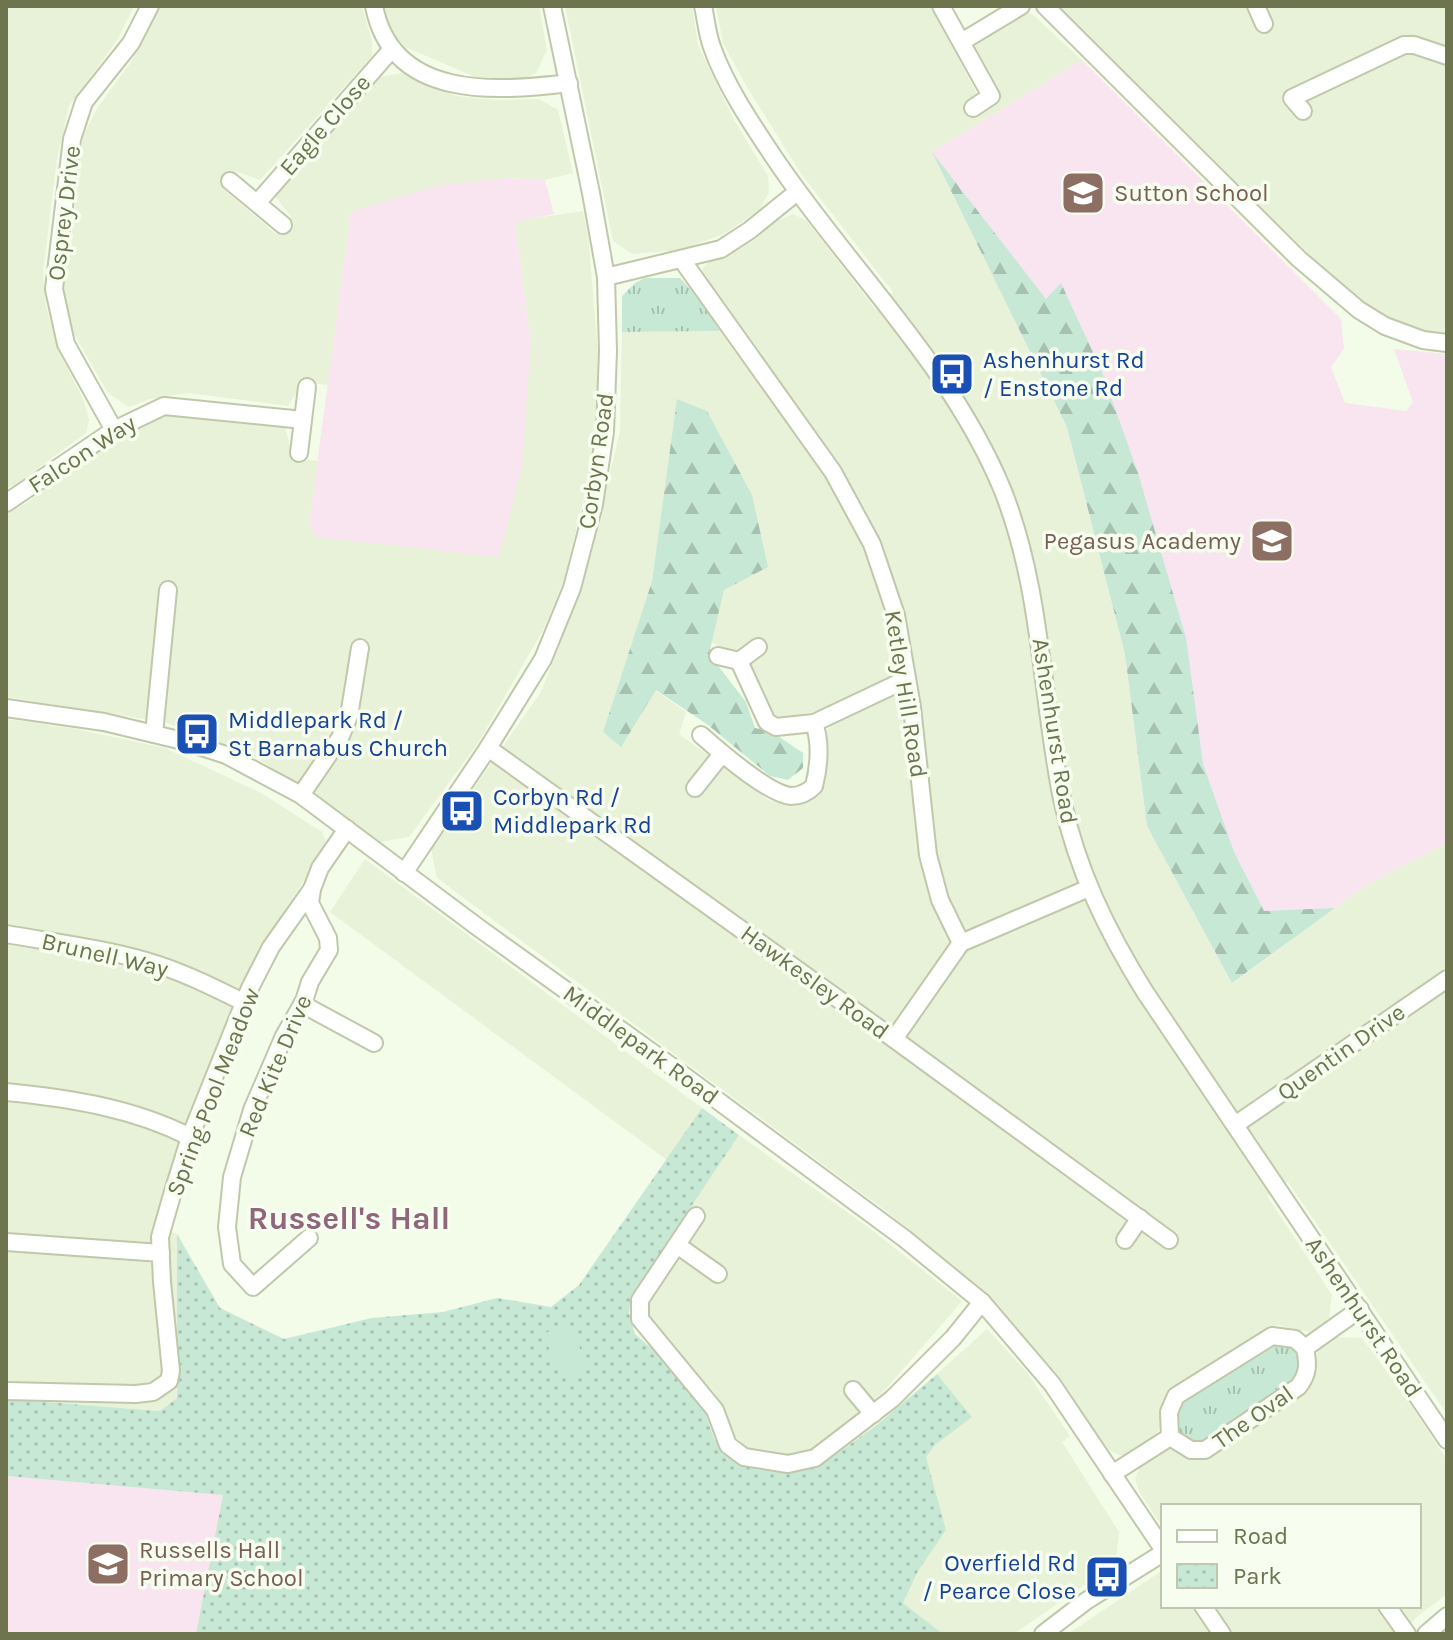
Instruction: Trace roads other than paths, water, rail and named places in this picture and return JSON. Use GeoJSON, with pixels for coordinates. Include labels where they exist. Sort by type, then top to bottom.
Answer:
{"type":"FeatureCollection","features":[{"type":"Feature","properties":{"kind":"street","name":"Osprey Drive"},"geometry":{"type":"LineString","coordinates":[[114,430],[66,344],[54,289],[70,151],[78,114],[131,43],[150,6]]}},
{"type":"Feature","properties":{"kind":"street"},"geometry":{"type":"LineString","coordinates":[[374,6],[379,29],[392,49],[404,63],[423,73],[451,83],[484,89],[514,90],[569,83]]}},
{"type":"Feature","properties":{"kind":"street","name":"Corbyn Road"},"geometry":{"type":"LineString","coordinates":[[404,873],[543,659],[572,588],[594,504],[605,432],[608,351],[606,277],[552,6]]}},
{"type":"Feature","properties":{"kind":"street","name":"Ashenhurst Road"},"geometry":{"type":"LineString","coordinates":[[703,6],[711,47],[753,127],[797,192],[927,359],[970,424],[1003,491],[1026,565],[1034,606],[1062,799],[1089,888],[1111,937],[1447,1440]]}},
{"type":"Feature","properties":{"kind":"street"},"geometry":{"type":"LineString","coordinates":[[941,6],[991,96],[973,108]]}},
{"type":"Feature","properties":{"kind":"street"},"geometry":{"type":"LineString","coordinates":[[963,41],[1021,6]]}},
{"type":"Feature","properties":{"kind":"street"},"geometry":{"type":"LineString","coordinates":[[1045,6],[1299,259],[1359,310],[1385,326],[1423,340],[1447,343]]}},
{"type":"Feature","properties":{"kind":"street"},"geometry":{"type":"LineString","coordinates":[[1256,6],[1264,24]]}},
{"type":"Feature","properties":{"kind":"street"},"geometry":{"type":"LineString","coordinates":[[1303,111],[1292,98],[1404,45],[1414,45],[1447,56]]}},
{"type":"Feature","properties":{"kind":"street","name":"Eagle Close"},"geometry":{"type":"LineString","coordinates":[[258,202],[392,49]]}},
{"type":"Feature","properties":{"kind":"street"},"geometry":{"type":"LineString","coordinates":[[230,181],[283,225]]}},
{"type":"Feature","properties":{"kind":"street"},"geometry":{"type":"LineString","coordinates":[[606,277],[721,249],[797,192]]}},
{"type":"Feature","properties":{"kind":"street","name":"Ketley Hill Road"},"geometry":{"type":"LineString","coordinates":[[682,260],[833,472],[872,544],[896,615],[919,764],[928,855],[940,900],[961,943]]}},
{"type":"Feature","properties":{"kind":"street"},"geometry":{"type":"LineString","coordinates":[[299,453],[307,387]]}},
{"type":"Feature","properties":{"kind":"street","name":"Falcon Way"},"geometry":{"type":"LineString","coordinates":[[6,503],[114,430],[164,406],[303,420]]}},
{"type":"Feature","properties":{"kind":"street"},"geometry":{"type":"LineString","coordinates":[[154,734],[168,590]]}},
{"type":"Feature","properties":{"kind":"street"},"geometry":{"type":"LineString","coordinates":[[718,656],[739,661],[758,647]]}},
{"type":"Feature","properties":{"kind":"street"},"geometry":{"type":"LineString","coordinates":[[301,795],[340,738],[349,716],[360,648]]}},
{"type":"Feature","properties":{"kind":"street"},"geometry":{"type":"LineString","coordinates":[[739,661],[767,722],[776,727],[814,723],[907,679]]}},
{"type":"Feature","properties":{"kind":"street","name":"Middlepark Road"},"geometry":{"type":"LineString","coordinates":[[6,708],[104,722],[226,755],[301,795],[905,1239],[982,1302],[1052,1384],[1161,1548]]}},
{"type":"Feature","properties":{"kind":"street"},"geometry":{"type":"LineString","coordinates":[[701,735],[722,754],[782,794],[790,796],[807,793],[814,786],[819,767],[814,723]]}},
{"type":"Feature","properties":{"kind":"street","name":"Hawkesley Road"},"geometry":{"type":"LineString","coordinates":[[488,748],[1169,1240]]}},
{"type":"Feature","properties":{"kind":"street"},"geometry":{"type":"LineString","coordinates":[[695,788],[722,754]]}},
{"type":"Feature","properties":{"kind":"street"},"geometry":{"type":"LineString","coordinates":[[312,889],[320,868],[347,829]]}},
{"type":"Feature","properties":{"kind":"street"},"geometry":{"type":"LineString","coordinates":[[894,1039],[961,943],[1089,888]]}},
{"type":"Feature","properties":{"kind":"street","name":"Spring Pool Meadow"},"geometry":{"type":"LineString","coordinates":[[6,1391],[136,1394],[153,1392],[169,1381],[171,1371],[160,1237],[190,1137],[245,1003],[271,947],[312,889]]}},
{"type":"Feature","properties":{"kind":"street","name":"Red Kite Drive"},"geometry":{"type":"LineString","coordinates":[[309,1238],[253,1287],[232,1264],[227,1227],[232,1177],[252,1110],[284,1036],[329,950],[328,938],[310,903],[312,889]]}},
{"type":"Feature","properties":{"kind":"street","name":"Brunell Way"},"geometry":{"type":"LineString","coordinates":[[6,934],[122,955],[158,965],[203,982],[245,1003]]}},
{"type":"Feature","properties":{"kind":"street","name":"Quentin Drive"},"geometry":{"type":"LineString","coordinates":[[1235,1125],[1447,979]]}},
{"type":"Feature","properties":{"kind":"street"},"geometry":{"type":"LineString","coordinates":[[302,1004],[374,1043]]}},
{"type":"Feature","properties":{"kind":"street"},"geometry":{"type":"LineString","coordinates":[[6,1092],[94,1104],[168,1126],[190,1137]]}},
{"type":"Feature","properties":{"kind":"street"},"geometry":{"type":"LineString","coordinates":[[696,1216],[640,1300],[640,1319],[715,1410],[728,1445],[744,1457],[788,1464],[815,1458],[892,1399],[953,1338],[982,1302]]}},
{"type":"Feature","properties":{"kind":"street"},"geometry":{"type":"LineString","coordinates":[[1125,1240],[1140,1218]]}},
{"type":"Feature","properties":{"kind":"street"},"geometry":{"type":"LineString","coordinates":[[6,1242],[161,1253]]}},
{"type":"Feature","properties":{"kind":"street"},"geometry":{"type":"LineString","coordinates":[[677,1245],[718,1274]]}},
{"type":"Feature","properties":{"kind":"street"},"geometry":{"type":"LineString","coordinates":[[1112,1474],[1170,1437],[1169,1412],[1176,1396],[1272,1336],[1295,1339],[1305,1348],[1360,1309]]}},
{"type":"Feature","properties":{"kind":"street","name":"The Oval"},"geometry":{"type":"LineString","coordinates":[[1170,1437],[1191,1450],[1205,1450],[1298,1387],[1305,1379],[1308,1363],[1305,1348]]}},
{"type":"Feature","properties":{"kind":"street"},"geometry":{"type":"LineString","coordinates":[[853,1390],[873,1414]]}},
{"type":"Feature","properties":{"kind":"street"},"geometry":{"type":"LineString","coordinates":[[1043,1634],[1086,1601],[1161,1552]]}},
{"type":"Feature","properties":{"kind":"street"},"geometry":{"type":"LineString","coordinates":[[1204,1608],[1222,1634]]}},
{"type":"Feature","properties":{"kind":"street"},"geometry":{"type":"LineString","coordinates":[[1388,1608],[1407,1634]]}},
{"type":"Feature","properties":{"kind":"street"},"geometry":{"type":"LineString","coordinates":[[1426,1634],[1447,1616]]}},
{"type":"Feature","properties":{"kind":"place","name":"Sutton School"},"geometry":{"type":"Point","coordinates":[1083,193]}},
{"type":"Feature","properties":{"kind":"place","name":"Ashenhurst Rd / Enstone Rd"},"geometry":{"type":"Point","coordinates":[952,374]}},
{"type":"Feature","properties":{"kind":"place","name":"Pegasus Academy"},"geometry":{"type":"Point","coordinates":[1272,541]}},
{"type":"Feature","properties":{"kind":"place","name":"Middlepark Rd / St Barnabus Church"},"geometry":{"type":"Point","coordinates":[197,734]}},
{"type":"Feature","properties":{"kind":"place","name":"Corbyn Rd / Middlepark Rd"},"geometry":{"type":"Point","coordinates":[462,811]}},
{"type":"Feature","properties":{"kind":"place","name":"Russells Hall Primary School"},"geometry":{"type":"Point","coordinates":[108,1564]}},
{"type":"Feature","properties":{"kind":"place","name":"Overfield Rd / Pearce Close"},"geometry":{"type":"Point","coordinates":[1107,1577]}},
{"type":"Feature","properties":{"kind":"district","name":"Russell's Hall"},"geometry":{"type":"Point","coordinates":[349,1218]}}]}
